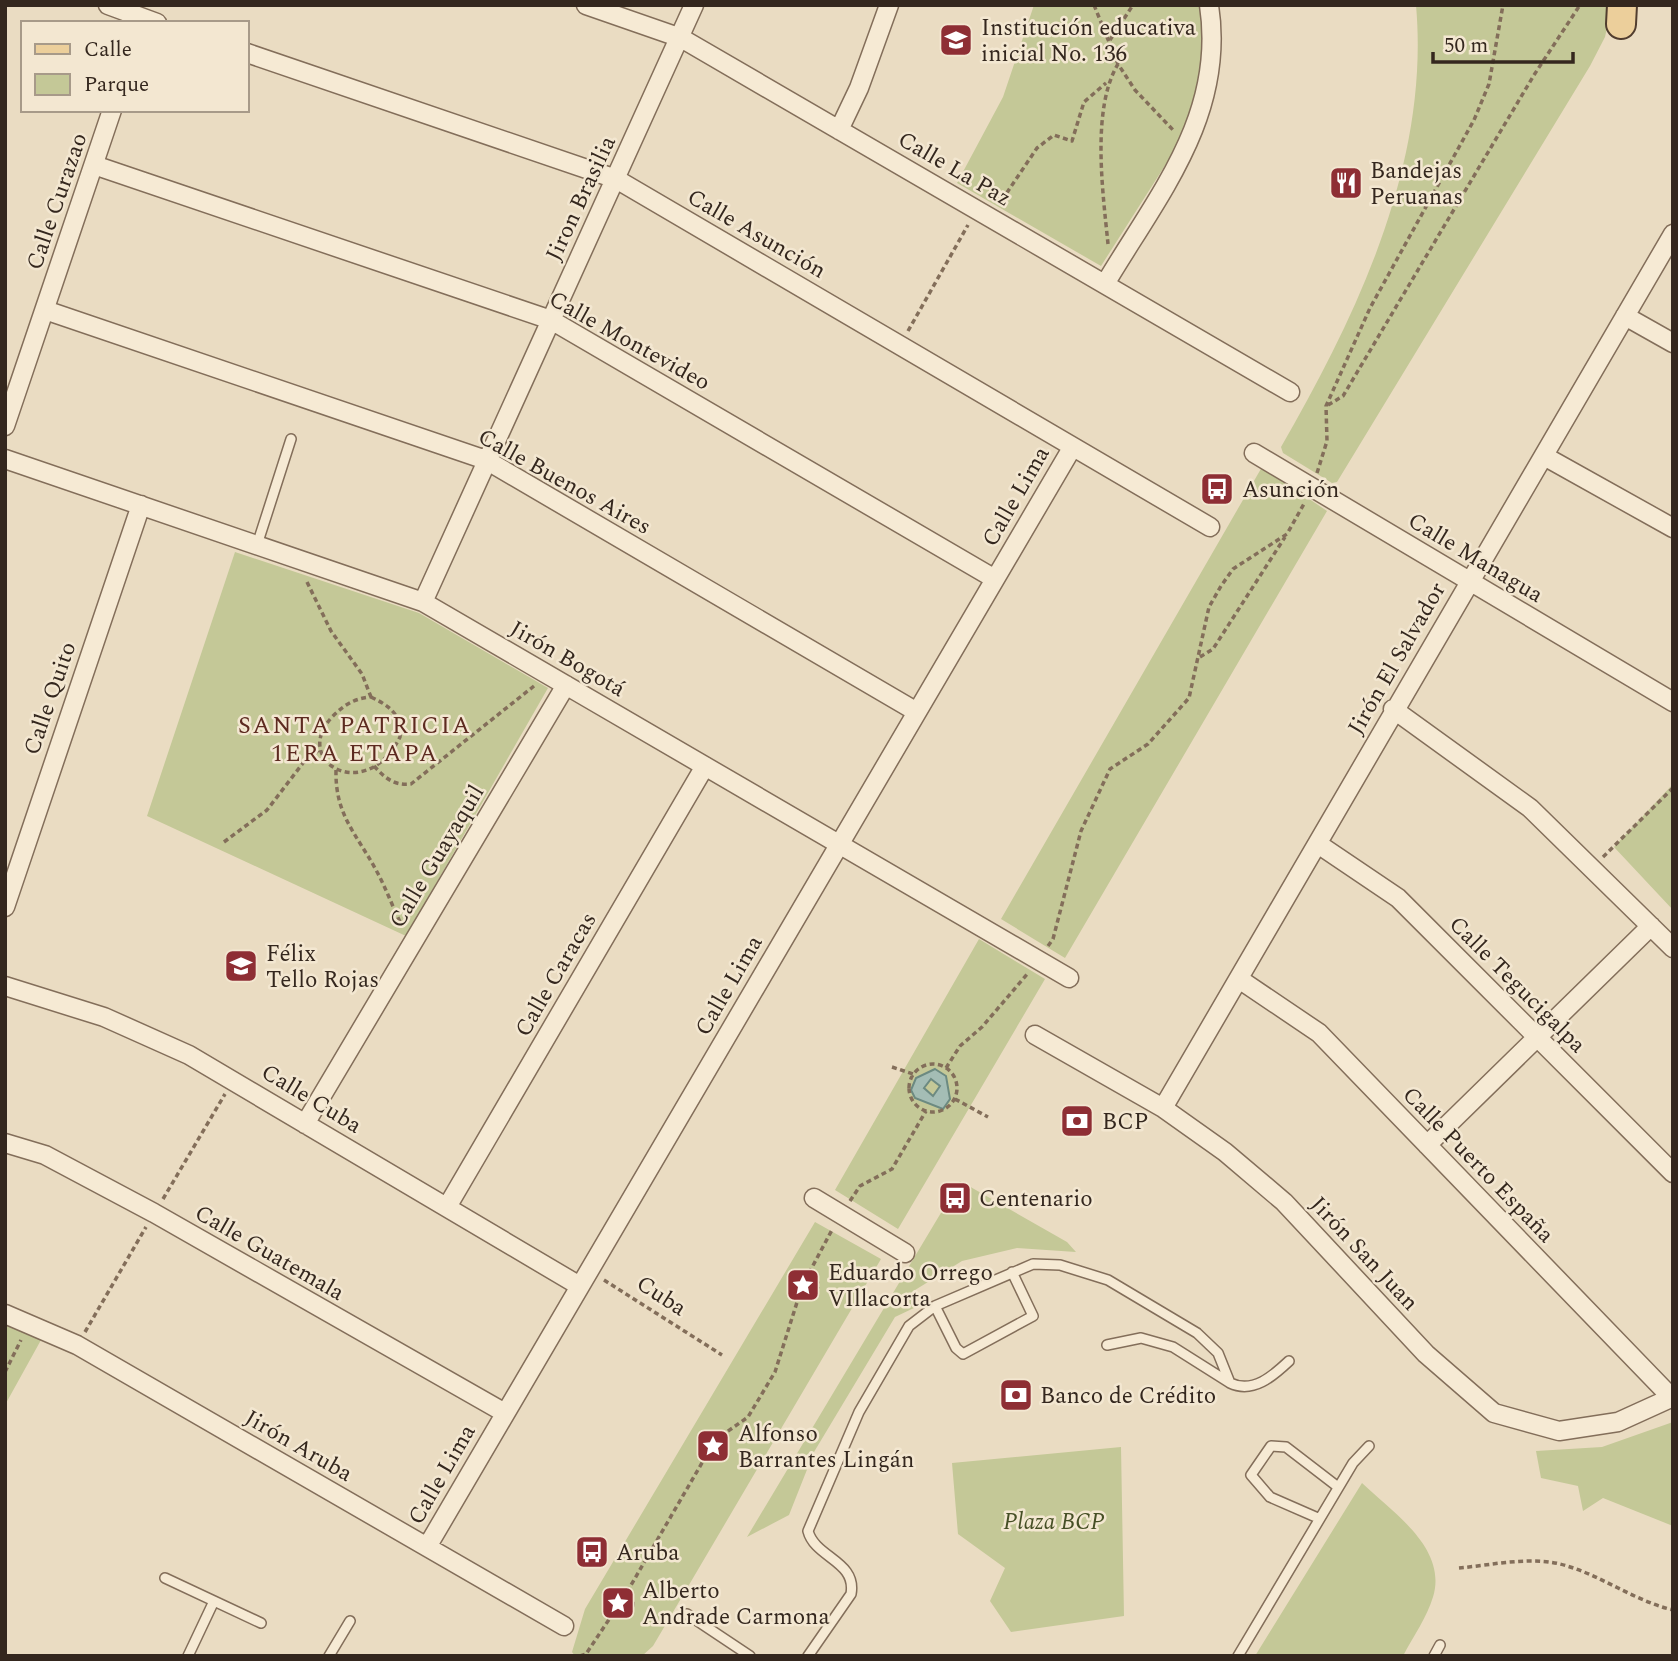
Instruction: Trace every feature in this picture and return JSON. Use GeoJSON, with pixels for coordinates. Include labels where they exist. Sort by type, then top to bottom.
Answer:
{"type":"FeatureCollection","features":[{"type":"Feature","properties":{"kind":"street"},"geometry":{"type":"LineString","coordinates":[[108,5],[147,17]]}},
{"type":"Feature","properties":{"kind":"street","name":"Calle La Paz"},"geometry":{"type":"LineString","coordinates":[[586,5],[681,37],[976,209],[1110,276],[1290,392]]}},
{"type":"Feature","properties":{"kind":"street","name":"Jiron Brasilia"},"geometry":{"type":"LineString","coordinates":[[423,602],[694,5]]}},
{"type":"Feature","properties":{"kind":"street"},"geometry":{"type":"LineString","coordinates":[[839,130],[859,88],[888,5]]}},
{"type":"Feature","properties":{"kind":"street"},"geometry":{"type":"LineString","coordinates":[[1110,276],[1188,145],[1209,82],[1212,41],[1209,5]]}},
{"type":"Feature","properties":{"kind":"street","name":"Calle Asunción"},"geometry":{"type":"LineString","coordinates":[[248,53],[616,179],[1210,527]]}},
{"type":"Feature","properties":{"kind":"street","name":"Calle Curazao"},"geometry":{"type":"LineString","coordinates":[[5,426],[111,112]]}},
{"type":"Feature","properties":{"kind":"street","name":"Calle Montevideo"},"geometry":{"type":"LineString","coordinates":[[94,165],[551,320],[995,579]]}},
{"type":"Feature","properties":{"kind":"street","name":"Jirón El Salvador"},"geometry":{"type":"LineString","coordinates":[[1163,1108],[1318,844],[1393,709],[1673,234]]}},
{"type":"Feature","properties":{"kind":"street","name":"Calle Buenos Aires"},"geometry":{"type":"LineString","coordinates":[[45,310],[486,460],[917,712]]}},
{"type":"Feature","properties":{"kind":"street"},"geometry":{"type":"LineString","coordinates":[[1625,316],[1673,343]]}},
{"type":"Feature","properties":{"kind":"street","name":"Calle Lima"},"geometry":{"type":"LineString","coordinates":[[427,1547],[578,1285],[1072,448]]}},
{"type":"Feature","properties":{"kind":"street","name":"Calle Managua"},"geometry":{"type":"LineString","coordinates":[[1254,453],[1673,702]]}},
{"type":"Feature","properties":{"kind":"street"},"geometry":{"type":"LineString","coordinates":[[1544,456],[1673,528]]}},
{"type":"Feature","properties":{"kind":"street","name":"Jirón Bogotá"},"geometry":{"type":"LineString","coordinates":[[5,459],[423,602],[1069,978]]}},
{"type":"Feature","properties":{"kind":"street","name":"Calle Quito"},"geometry":{"type":"LineString","coordinates":[[5,907],[141,505]]}},
{"type":"Feature","properties":{"kind":"street","name":"Calle Guayaquil"},"geometry":{"type":"LineString","coordinates":[[305,1124],[566,685]]}},
{"type":"Feature","properties":{"kind":"street"},"geometry":{"type":"LineString","coordinates":[[1393,709],[1530,808],[1673,948]]}},
{"type":"Feature","properties":{"kind":"street","name":"Calle Caracas"},"geometry":{"type":"LineString","coordinates":[[447,1207],[705,766]]}},
{"type":"Feature","properties":{"kind":"street","name":"Calle Tegucigalpa"},"geometry":{"type":"LineString","coordinates":[[1318,844],[1398,898],[1673,1174]]}},
{"type":"Feature","properties":{"kind":"street"},"geometry":{"type":"LineString","coordinates":[[1427,1145],[1651,926]]}},
{"type":"Feature","properties":{"kind":"street","name":"Calle Puerto España"},"geometry":{"type":"LineString","coordinates":[[1239,979],[1319,1033],[1672,1397]]}},
{"type":"Feature","properties":{"kind":"street","name":"Calle Cuba"},"geometry":{"type":"LineString","coordinates":[[5,986],[76,1006],[160,1041],[578,1285]]}},
{"type":"Feature","properties":{"kind":"street","name":"Jirón San Juan"},"geometry":{"type":"LineString","coordinates":[[1035,1035],[1163,1108],[1225,1152],[1283,1202],[1426,1354],[1494,1413],[1559,1431],[1618,1422],[1672,1397]]}},
{"type":"Feature","properties":{"kind":"street","name":"Calle Guatemala"},"geometry":{"type":"LineString","coordinates":[[5,1143],[45,1155],[154,1213],[505,1413]]}},
{"type":"Feature","properties":{"kind":"street"},"geometry":{"type":"LineString","coordinates":[[814,1198],[905,1253]]}},
{"type":"Feature","properties":{"kind":"street","name":"Jirón Aruba"},"geometry":{"type":"LineString","coordinates":[[5,1314],[77,1345],[564,1626]]}},
{"type":"Feature","properties":{"kind":"lane"},"geometry":{"type":"LineString","coordinates":[[257,545],[291,439]]}},
{"type":"Feature","properties":{"kind":"lane"},"geometry":{"type":"LineString","coordinates":[[808,1656],[851,1594],[853,1584],[846,1569],[811,1542],[808,1531],[859,1412],[909,1326],[935,1306],[1033,1264],[1060,1265],[1108,1280],[1197,1333],[1218,1353],[1230,1383]]}},
{"type":"Feature","properties":{"kind":"lane"},"geometry":{"type":"LineString","coordinates":[[935,1306],[956,1348],[963,1354],[1033,1316],[1012,1272]]}},
{"type":"Feature","properties":{"kind":"lane"},"geometry":{"type":"LineString","coordinates":[[1107,1345],[1141,1338],[1173,1347],[1230,1383],[1252,1386],[1272,1377],[1289,1362]]}},
{"type":"Feature","properties":{"kind":"lane"},"geometry":{"type":"LineString","coordinates":[[1318,1518],[1270,1497],[1251,1475],[1258,1462],[1271,1446],[1286,1447],[1338,1487]]}},
{"type":"Feature","properties":{"kind":"lane"},"geometry":{"type":"LineString","coordinates":[[1238,1656],[1318,1518],[1353,1463],[1368,1446]]}},
{"type":"Feature","properties":{"kind":"lane"},"geometry":{"type":"LineString","coordinates":[[165,1578],[261,1623]]}},
{"type":"Feature","properties":{"kind":"lane"},"geometry":{"type":"LineString","coordinates":[[188,1656],[214,1601]]}},
{"type":"Feature","properties":{"kind":"lane"},"geometry":{"type":"LineString","coordinates":[[687,1614],[750,1656]]}},
{"type":"Feature","properties":{"kind":"lane"},"geometry":{"type":"LineString","coordinates":[[329,1656],[350,1621]]}},
{"type":"Feature","properties":{"kind":"lane"},"geometry":{"type":"LineString","coordinates":[[1434,1656],[1440,1645]]}},
{"type":"Feature","properties":{"kind":"path"},"geometry":{"type":"LineString","coordinates":[[1094,5],[1118,64],[1135,90],[1188,145]]}},
{"type":"Feature","properties":{"kind":"path"},"geometry":{"type":"LineString","coordinates":[[1110,40],[1133,5]]}},
{"type":"Feature","properties":{"kind":"path"},"geometry":{"type":"LineString","coordinates":[[1200,657],[1213,649],[1287,534],[1312,489],[1327,442],[1326,406],[1370,308],[1474,120],[1489,84],[1503,5]]}},
{"type":"Feature","properties":{"kind":"path"},"geometry":{"type":"LineString","coordinates":[[1326,406],[1343,397],[1534,75],[1580,5]]}},
{"type":"Feature","properties":{"kind":"path"},"geometry":{"type":"LineString","coordinates":[[1002,200],[1037,148],[1055,135],[1072,141],[1084,102],[1107,81],[1118,64]]}},
{"type":"Feature","properties":{"kind":"path"},"geometry":{"type":"LineString","coordinates":[[1107,81],[1103,120],[1104,188],[1110,276]]}},
{"type":"Feature","properties":{"kind":"path"},"geometry":{"type":"LineString","coordinates":[[900,345],[976,209]]}},
{"type":"Feature","properties":{"kind":"path"},"geometry":{"type":"LineString","coordinates":[[946,1068],[960,1046],[982,1027],[1039,960],[1053,939],[1081,831],[1110,769],[1148,744],[1189,698],[1209,607],[1233,569],[1287,534]]}},
{"type":"Feature","properties":{"kind":"path"},"geometry":{"type":"LineString","coordinates":[[307,582],[331,631],[362,674],[371,697],[387,705],[398,718],[401,727],[395,747],[374,766],[352,775],[336,770],[326,762],[320,748],[321,733],[345,705],[371,697]]}},
{"type":"Feature","properties":{"kind":"path"},"geometry":{"type":"LineString","coordinates":[[374,766],[386,779],[400,785],[411,784],[549,675]]}},
{"type":"Feature","properties":{"kind":"path"},"geometry":{"type":"LineString","coordinates":[[224,842],[267,810],[303,763],[320,748]]}},
{"type":"Feature","properties":{"kind":"path"},"geometry":{"type":"LineString","coordinates":[[336,770],[335,795],[345,821],[381,879],[406,936]]}},
{"type":"Feature","properties":{"kind":"path"},"geometry":{"type":"LineString","coordinates":[[1592,868],[1673,788]]}},
{"type":"Feature","properties":{"kind":"path"},"geometry":{"type":"LineString","coordinates":[[1668,792],[1673,797]]}},
{"type":"Feature","properties":{"kind":"path"},"geometry":{"type":"LineString","coordinates":[[927,1065],[946,1068],[955,1078],[955,1099],[940,1112],[926,1111],[911,1099],[909,1090],[913,1074],[927,1065]]}},
{"type":"Feature","properties":{"kind":"path"},"geometry":{"type":"LineString","coordinates":[[892,1067],[913,1074]]}},
{"type":"Feature","properties":{"kind":"path"},"geometry":{"type":"LineString","coordinates":[[955,1099],[988,1116]]}},
{"type":"Feature","properties":{"kind":"path"},"geometry":{"type":"LineString","coordinates":[[810,1273],[841,1214],[860,1186],[892,1169],[926,1111]]}},
{"type":"Feature","properties":{"kind":"path"},"geometry":{"type":"LineString","coordinates":[[801,1272],[810,1273],[816,1278],[817,1290],[807,1298],[799,1296],[793,1290],[792,1281],[801,1272]]}},
{"type":"Feature","properties":{"kind":"path","name":"Cuba"},"geometry":{"type":"LineString","coordinates":[[578,1285],[605,1280],[722,1355]]}},
{"type":"Feature","properties":{"kind":"path"},"geometry":{"type":"LineString","coordinates":[[721,1436],[748,1416],[775,1372],[799,1296]]}},
{"type":"Feature","properties":{"kind":"path"},"geometry":{"type":"LineString","coordinates":[[5,1372],[25,1332]]}},
{"type":"Feature","properties":{"kind":"path"},"geometry":{"type":"LineString","coordinates":[[713,1434],[721,1436],[727,1447],[724,1454],[714,1459],[706,1456],[702,1449],[703,1441],[713,1434]]}},
{"type":"Feature","properties":{"kind":"path"},"geometry":{"type":"LineString","coordinates":[[627,1592],[706,1456]]}},
{"type":"Feature","properties":{"kind":"path"},"geometry":{"type":"LineString","coordinates":[[1459,1568],[1532,1562],[1565,1565],[1653,1605],[1673,1610]]}},
{"type":"Feature","properties":{"kind":"path"},"geometry":{"type":"LineString","coordinates":[[618,1589],[627,1592],[632,1598],[631,1611],[620,1617],[612,1615],[605,1602],[609,1594],[618,1589]]}},
{"type":"Feature","properties":{"kind":"path"},"geometry":{"type":"LineString","coordinates":[[580,1656],[586,1654],[612,1615]]}},
{"type":"Feature","properties":{"kind":"green space"},"geometry":{"type":"Polygon","coordinates":[[[1034,5],[1201,5],[1203,70],[1187,131],[1101,266],[957,183],[1003,97],[1034,5]]]}},
{"type":"Feature","properties":{"kind":"green space"},"geometry":{"type":"Polygon","coordinates":[[[1416,5],[1612,5],[1605,37],[1590,66],[1337,482],[1332,483],[1283,453],[1281,447],[1337,344],[1383,235],[1400,179],[1412,122],[1417,64],[1416,5]]]}},
{"type":"Feature","properties":{"kind":"green space"},"geometry":{"type":"Polygon","coordinates":[[[1262,467],[1327,511],[1065,958],[1001,919],[1262,467]]]}},
{"type":"Feature","properties":{"kind":"green space"},"geometry":{"type":"Polygon","coordinates":[[[235,552],[419,613],[548,688],[406,936],[147,816],[235,552]]]}},
{"type":"Feature","properties":{"kind":"green space"},"geometry":{"type":"Polygon","coordinates":[[[1673,784],[1673,910],[1614,847],[1673,784]]]}},
{"type":"Feature","properties":{"kind":"green space"},"geometry":{"type":"Polygon","coordinates":[[[979,939],[1045,979],[898,1229],[835,1190],[979,939]]]}},
{"type":"Feature","properties":{"kind":"green space"},"geometry":{"type":"Polygon","coordinates":[[[960,1181],[1067,1242],[1076,1252],[1017,1248],[962,1261],[907,1295],[916,1307],[895,1317],[814,1452],[789,1515],[747,1537],[960,1181]]]}},
{"type":"Feature","properties":{"kind":"green space"},"geometry":{"type":"Polygon","coordinates":[[[815,1222],[881,1259],[653,1646],[642,1656],[575,1656],[572,1652],[585,1609],[815,1222]]]}},
{"type":"Feature","properties":{"kind":"green space"},"geometry":{"type":"Polygon","coordinates":[[[5,1323],[41,1340],[5,1405],[5,1323]]]}},
{"type":"Feature","properties":{"kind":"green space"},"geometry":{"type":"Polygon","coordinates":[[[1673,1422],[1673,1526],[1603,1498],[1583,1511],[1578,1486],[1541,1478],[1536,1451],[1602,1447],[1673,1422]]]}},
{"type":"Feature","properties":{"kind":"green space","name":"Plaza BCP"},"geometry":{"type":"Polygon","coordinates":[[[1121,1447],[1124,1616],[1011,1632],[990,1601],[1005,1568],[958,1534],[952,1463],[1121,1447]]]}},
{"type":"Feature","properties":{"kind":"green space"},"geometry":{"type":"Polygon","coordinates":[[[1362,1483],[1414,1532],[1432,1563],[1435,1579],[1433,1597],[1403,1656],[1255,1656],[1362,1483]]]}},
{"type":"Feature","properties":{"kind":"water"},"geometry":{"type":"Polygon","coordinates":[[[935,1069],[946,1076],[950,1099],[943,1109],[915,1098],[911,1090],[916,1078],[935,1069]],[[931,1079],[924,1088],[933,1096],[940,1086],[931,1079]]]}},
{"type":"Feature","properties":{"kind":"place","name":"Institución educativa inicial No. 136"},"geometry":{"type":"Point","coordinates":[956,40]}},
{"type":"Feature","properties":{"kind":"place","name":"Bandejas Peruanas"},"geometry":{"type":"Point","coordinates":[1346,183]}},
{"type":"Feature","properties":{"kind":"place","name":"Asunción"},"geometry":{"type":"Point","coordinates":[1217,489]}},
{"type":"Feature","properties":{"kind":"place","name":"Félix Tello Rojas"},"geometry":{"type":"Point","coordinates":[241,966]}},
{"type":"Feature","properties":{"kind":"place","name":"BCP"},"geometry":{"type":"Point","coordinates":[1077,1121]}},
{"type":"Feature","properties":{"kind":"place","name":"Centenario"},"geometry":{"type":"Point","coordinates":[955,1198]}},
{"type":"Feature","properties":{"kind":"place","name":"Eduardo Orrego VIllacorta"},"geometry":{"type":"Point","coordinates":[803,1285]}},
{"type":"Feature","properties":{"kind":"place","name":"Banco de Crédito"},"geometry":{"type":"Point","coordinates":[1016,1395]}},
{"type":"Feature","properties":{"kind":"place","name":"Alfonso Barrantes Lingán"},"geometry":{"type":"Point","coordinates":[713,1446]}},
{"type":"Feature","properties":{"kind":"place","name":"Aruba"},"geometry":{"type":"Point","coordinates":[592,1552]}},
{"type":"Feature","properties":{"kind":"place","name":"Alberto Andrade Carmona"},"geometry":{"type":"Point","coordinates":[618,1603]}},
{"type":"Feature","properties":{"kind":"district","name":"SANTA PATRICIA 1ERA ETAPA"},"geometry":{"type":"Point","coordinates":[355,739]}}]}
